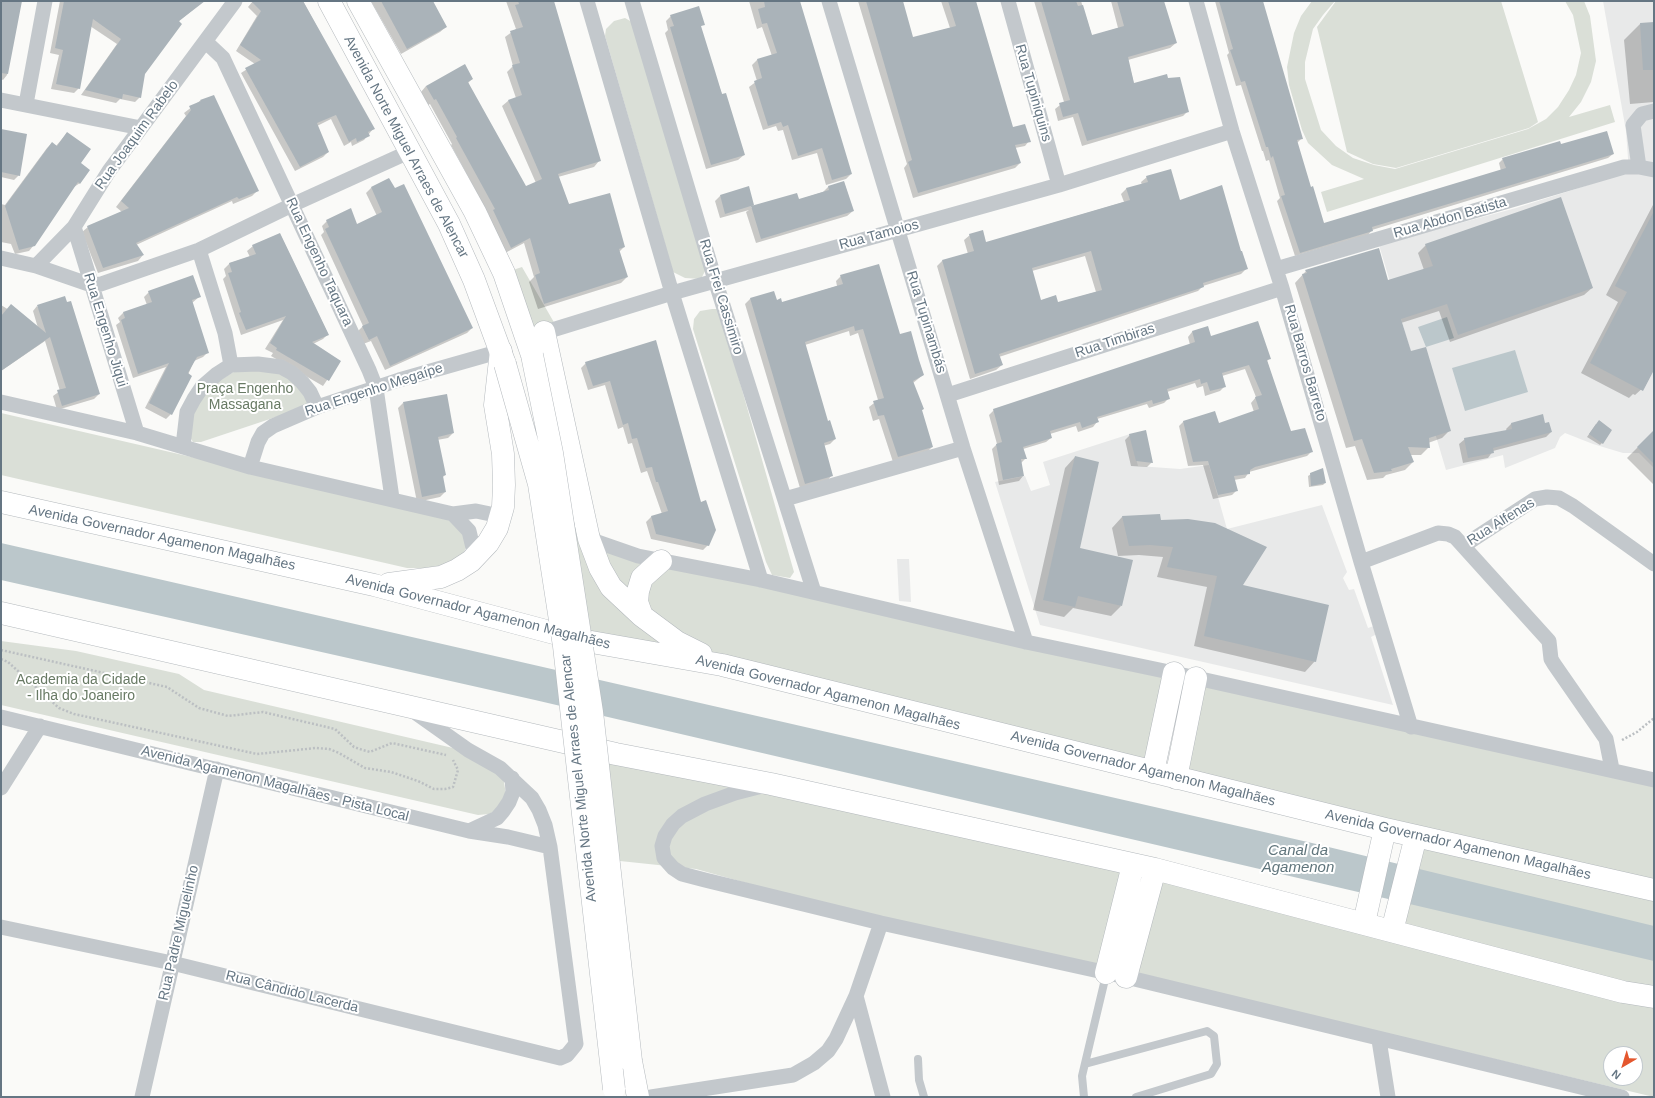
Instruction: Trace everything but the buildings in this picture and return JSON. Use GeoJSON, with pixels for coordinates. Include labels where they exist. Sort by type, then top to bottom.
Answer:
{"type":"FeatureCollection","features":[{"type":"Feature","properties":{"kind":"main road","name":"Avenida Norte Miguel Arraes de Alencar"},"geometry":{"type":"LineString","coordinates":[[329,1],[411,151],[464,256],[503,358],[539,484],[564,646],[614,1093]]}},
{"type":"Feature","properties":{"kind":"main road","name":"Avenida Norte Miguel Arraes de Alencar"},"geometry":{"type":"LineString","coordinates":[[358,1],[475,212],[534,342],[592,712],[631,1061],[638,1097]]}},
{"type":"Feature","properties":{"kind":"main road"},"geometry":{"type":"LineString","coordinates":[[534,342],[589,540],[611,587],[642,616],[677,642],[722,665]]}},
{"type":"Feature","properties":{"kind":"main road"},"geometry":{"type":"LineString","coordinates":[[374,585],[412,582],[441,577],[457,570],[471,561],[488,543],[497,528],[504,485],[503,454],[495,404],[503,358]]}},
{"type":"Feature","properties":{"kind":"main road","name":"Avenida Governador Agamenon Magalhães"},"geometry":{"type":"LineString","coordinates":[[1,502],[374,585],[562,636],[722,665],[1176,778],[1383,838],[1651,889]]}},
{"type":"Feature","properties":{"kind":"main road"},"geometry":{"type":"LineString","coordinates":[[642,616],[637,602],[638,590],[642,578],[661,561]]}},
{"type":"Feature","properties":{"kind":"main road"},"geometry":{"type":"LineString","coordinates":[[1,613],[616,754],[771,784],[1365,917],[1654,1002]]}},
{"type":"Feature","properties":{"kind":"main road"},"geometry":{"type":"LineString","coordinates":[[1153,772],[1174,673]]}},
{"type":"Feature","properties":{"kind":"main road"},"geometry":{"type":"LineString","coordinates":[[1176,778],[1196,678]]}},
{"type":"Feature","properties":{"kind":"main road"},"geometry":{"type":"LineString","coordinates":[[1365,917],[1383,838]]}},
{"type":"Feature","properties":{"kind":"main road"},"geometry":{"type":"LineString","coordinates":[[1394,925],[1414,845]]}},
{"type":"Feature","properties":{"kind":"main road"},"geometry":{"type":"LineString","coordinates":[[1116,975],[1133,865]]}},
{"type":"Feature","properties":{"kind":"main road"},"geometry":{"type":"LineString","coordinates":[[1116,975],[1155,869]]}},
{"type":"Feature","properties":{"kind":"main road"},"geometry":{"type":"LineString","coordinates":[[1622,992],[1654,997]]}},
{"type":"Feature","properties":{"kind":"street"},"geometry":{"type":"LineString","coordinates":[[26,104],[45,1]]}},
{"type":"Feature","properties":{"kind":"street","name":"Rua Joaquim Rabelo"},"geometry":{"type":"LineString","coordinates":[[36,266],[74,227],[99,185],[235,1]]}},
{"type":"Feature","properties":{"kind":"street"},"geometry":{"type":"LineString","coordinates":[[587,1],[672,293],[762,580]]}},
{"type":"Feature","properties":{"kind":"street","name":"Rua Frei Cassimiro"},"geometry":{"type":"LineString","coordinates":[[632,1],[715,280],[814,592]]}},
{"type":"Feature","properties":{"kind":"street","name":"Rua Tupinambás"},"geometry":{"type":"LineString","coordinates":[[829,1],[963,448],[1026,642]]}},
{"type":"Feature","properties":{"kind":"street","name":"Rua Tupiniquins"},"geometry":{"type":"LineString","coordinates":[[1008,1],[1059,185]]}},
{"type":"Feature","properties":{"kind":"street","name":"Rua Barros Barreto"},"geometry":{"type":"LineString","coordinates":[[1196,1],[1232,131],[1282,288],[1361,562],[1411,727]]}},
{"type":"Feature","properties":{"kind":"street","name":"Rua Engenho Taquara"},"geometry":{"type":"LineString","coordinates":[[206,42],[224,58],[376,388],[392,498]]}},
{"type":"Feature","properties":{"kind":"street"},"geometry":{"type":"LineString","coordinates":[[1,100],[141,128]]}},
{"type":"Feature","properties":{"kind":"street"},"geometry":{"type":"LineString","coordinates":[[1654,112],[1642,114],[1633,126],[1632,167],[1654,170]]}},
{"type":"Feature","properties":{"kind":"street","name":"Rua Tamoios"},"geometry":{"type":"LineString","coordinates":[[534,342],[672,293],[715,280],[1059,185],[1232,131]]}},
{"type":"Feature","properties":{"kind":"street"},"geometry":{"type":"LineString","coordinates":[[1,258],[36,266],[91,285],[119,278],[199,250],[292,205],[411,151]]}},
{"type":"Feature","properties":{"kind":"street","name":"Rua Abdon Batista"},"geometry":{"type":"LineString","coordinates":[[1276,269],[1632,167]]}},
{"type":"Feature","properties":{"kind":"street","name":"Rua Engenho Jiqui"},"geometry":{"type":"LineString","coordinates":[[74,227],[137,433]]}},
{"type":"Feature","properties":{"kind":"street"},"geometry":{"type":"LineString","coordinates":[[199,250],[225,333],[231,365]]}},
{"type":"Feature","properties":{"kind":"street","name":"Rua Timbiras"},"geometry":{"type":"LineString","coordinates":[[948,395],[1282,288]]}},
{"type":"Feature","properties":{"kind":"street","name":"Rua Engenho Megaípe"},"geometry":{"type":"LineString","coordinates":[[250,466],[254,449],[263,434],[273,426],[317,407],[376,388],[503,358]]}},
{"type":"Feature","properties":{"kind":"street"},"geometry":{"type":"LineString","coordinates":[[183,446],[187,412],[194,399],[202,387],[217,374],[231,365],[258,364],[280,367],[292,373],[302,382],[310,392],[317,407]]}},
{"type":"Feature","properties":{"kind":"street"},"geometry":{"type":"LineString","coordinates":[[1,402],[137,433],[250,466],[392,498],[453,514],[476,511],[500,516]]}},
{"type":"Feature","properties":{"kind":"street"},"geometry":{"type":"LineString","coordinates":[[785,499],[963,448]]}},
{"type":"Feature","properties":{"kind":"street","name":"Rua Alfenas"},"geometry":{"type":"LineString","coordinates":[[1361,562],[1438,533],[1448,534],[1454,537],[1463,546],[1535,499],[1547,497],[1559,498],[1572,506],[1654,564]]}},
{"type":"Feature","properties":{"kind":"street"},"geometry":{"type":"LineString","coordinates":[[453,514],[469,531],[474,552],[471,561]]}},
{"type":"Feature","properties":{"kind":"street"},"geometry":{"type":"LineString","coordinates":[[589,540],[638,556],[762,580],[1026,642],[1174,673],[1411,727],[1612,769],[1654,780]]}},
{"type":"Feature","properties":{"kind":"street"},"geometry":{"type":"LineString","coordinates":[[1463,546],[1549,641],[1551,659],[1606,739],[1612,769]]}},
{"type":"Feature","properties":{"kind":"street"},"geometry":{"type":"LineString","coordinates":[[406,706],[468,750],[500,768],[512,778],[532,798],[539,810],[545,825],[550,846]]}},
{"type":"Feature","properties":{"kind":"street","name":"Avenida Agamenon Magalhães - Pista Local"},"geometry":{"type":"LineString","coordinates":[[1,717],[469,831],[508,837],[550,846]]}},
{"type":"Feature","properties":{"kind":"street"},"geometry":{"type":"LineString","coordinates":[[1,788],[40,726]]}},
{"type":"Feature","properties":{"kind":"street","name":"Rua Padre Miguelinho"},"geometry":{"type":"LineString","coordinates":[[142,1097],[217,769]]}},
{"type":"Feature","properties":{"kind":"street"},"geometry":{"type":"LineString","coordinates":[[469,831],[497,818],[503,811],[513,792],[512,778]]}},
{"type":"Feature","properties":{"kind":"street"},"geometry":{"type":"LineString","coordinates":[[771,784],[717,800],[682,816],[673,824],[665,836],[662,846],[664,858],[672,868],[682,874],[881,923],[1116,975],[1379,1040],[1622,1097]]}},
{"type":"Feature","properties":{"kind":"street","name":"Rua Cândido Lacerda"},"geometry":{"type":"LineString","coordinates":[[1,926],[172,963],[560,1058],[572,1051],[576,1044],[550,846]]}},
{"type":"Feature","properties":{"kind":"street"},"geometry":{"type":"LineString","coordinates":[[650,1097],[793,1074],[814,1063],[828,1051],[836,1039],[856,996],[881,923]]}},
{"type":"Feature","properties":{"kind":"street"},"geometry":{"type":"LineString","coordinates":[[856,996],[883,1097]]}},
{"type":"Feature","properties":{"kind":"street"},"geometry":{"type":"LineString","coordinates":[[1379,1040],[1388,1097]]}},
{"type":"Feature","properties":{"kind":"lane"},"geometry":{"type":"LineString","coordinates":[[1084,1097],[1082,1087],[1085,1064],[1116,975]]}},
{"type":"Feature","properties":{"kind":"lane"},"geometry":{"type":"LineString","coordinates":[[1085,1064],[1207,1031],[1214,1036],[1217,1064],[1211,1074],[1136,1097]]}},
{"type":"Feature","properties":{"kind":"lane"},"geometry":{"type":"LineString","coordinates":[[918,1059],[919,1080],[924,1097]]}},
{"type":"Feature","properties":{"kind":"path"},"geometry":{"type":"LineString","coordinates":[[1,650],[167,687],[199,708],[228,716],[263,712],[335,729],[354,747],[370,752],[392,743],[449,756],[454,761],[458,770],[456,780],[453,787],[434,789],[418,781],[391,772],[365,768],[340,753],[329,749],[316,748],[257,754],[74,714],[59,708],[8,662],[1,659]]}},
{"type":"Feature","properties":{"kind":"path"},"geometry":{"type":"LineString","coordinates":[[1608,748],[1637,732],[1654,718]]}},
{"type":"Feature","properties":{"kind":"shaded area"},"geometry":{"type":"Polygon","coordinates":[[[1603,1],[1654,1],[1654,468],[1639,453],[1623,453],[1593,444],[1565,433],[1560,437],[1555,448],[1505,468],[1503,455],[1446,470],[1379,245],[1516,208],[1629,172],[1626,131],[1603,1]]]}},
{"type":"Feature","properties":{"kind":"shaded area"},"geometry":{"type":"Polygon","coordinates":[[[1130,434],[1138,466],[1180,469],[1209,465],[1227,529],[1322,505],[1347,572],[1343,578],[1349,590],[1354,589],[1368,628],[1374,626],[1377,634],[1371,637],[1393,705],[1040,625],[995,482],[1025,476],[1031,491],[1050,485],[1043,462],[1130,434]]]}},
{"type":"Feature","properties":{"kind":"shaded area"},"geometry":{"type":"Polygon","coordinates":[[[897,559],[909,559],[911,602],[899,601],[897,559]]]}},
{"type":"Feature","properties":{"kind":"green space"},"geometry":{"type":"Polygon","coordinates":[[[1312,1],[1335,1],[1313,29],[1305,62],[1305,79],[1321,130],[1336,146],[1353,158],[1374,165],[1395,169],[1528,129],[1546,119],[1558,107],[1569,90],[1576,75],[1581,53],[1573,15],[1565,1],[1584,1],[1590,16],[1596,61],[1591,82],[1581,102],[1569,117],[1610,105],[1615,122],[1327,212],[1321,192],[1364,179],[1332,165],[1308,143],[1302,130],[1289,85],[1287,67],[1294,33],[1301,16],[1312,1]]]}},
{"type":"Feature","properties":{"kind":"green space"},"geometry":{"type":"Polygon","coordinates":[[[1336,1],[1501,1],[1538,122],[1529,128],[1396,168],[1373,164],[1347,152],[1317,27],[1336,1]]]}},
{"type":"Feature","properties":{"kind":"green space"},"geometry":{"type":"Polygon","coordinates":[[[625,18],[632,22],[706,269],[701,279],[685,278],[673,272],[605,36],[606,29],[614,21],[625,18]]]}},
{"type":"Feature","properties":{"kind":"green space"},"geometry":{"type":"Polygon","coordinates":[[[522,267],[559,331],[555,334],[593,524],[602,537],[615,544],[1174,673],[1153,772],[592,642],[504,273],[522,267]]]}},
{"type":"Feature","properties":{"kind":"green space"},"geometry":{"type":"Polygon","coordinates":[[[719,309],[794,572],[790,578],[772,575],[766,562],[693,329],[694,319],[700,311],[719,309]]]}},
{"type":"Feature","properties":{"kind":"green space","name":"Praça Engenho Massagana"},"geometry":{"type":"Polygon","coordinates":[[[278,367],[293,376],[312,405],[201,442],[193,442],[190,437],[192,410],[212,385],[237,370],[278,367]]]}},
{"type":"Feature","properties":{"kind":"green space"},"geometry":{"type":"Polygon","coordinates":[[[1,413],[274,476],[458,522],[467,545],[462,555],[445,565],[425,568],[407,568],[1,475],[1,413]]]}},
{"type":"Feature","properties":{"kind":"green space","name":"Academia da Cidade - Ilha do Joaneiro"},"geometry":{"type":"Polygon","coordinates":[[[1,641],[76,651],[179,674],[204,690],[453,748],[503,777],[506,794],[497,810],[489,814],[478,815],[1,705],[1,641]]]}},
{"type":"Feature","properties":{"kind":"green space"},"geometry":{"type":"Polygon","coordinates":[[[1196,678],[1654,780],[1654,1097],[1608,1086],[1643,1086],[1643,1046],[1603,1046],[1603,1085],[1381,1032],[876,919],[696,869],[620,861],[600,750],[1392,931],[1416,836],[1176,778],[1196,678]]]}},
{"type":"Feature","properties":{"kind":"water"},"geometry":{"type":"Polygon","coordinates":[[[1447,317],[1454,338],[1426,347],[1418,327],[1447,317]]]}},
{"type":"Feature","properties":{"kind":"water"},"geometry":{"type":"Polygon","coordinates":[[[1515,350],[1528,392],[1465,411],[1452,368],[1515,350]]]}},
{"type":"Feature","properties":{"kind":"water","name":"Canal da Agamenon"},"geometry":{"type":"Polygon","coordinates":[[[1,543],[1312,843],[1654,926],[1654,961],[535,700],[1,580],[1,543]]]}}]}
